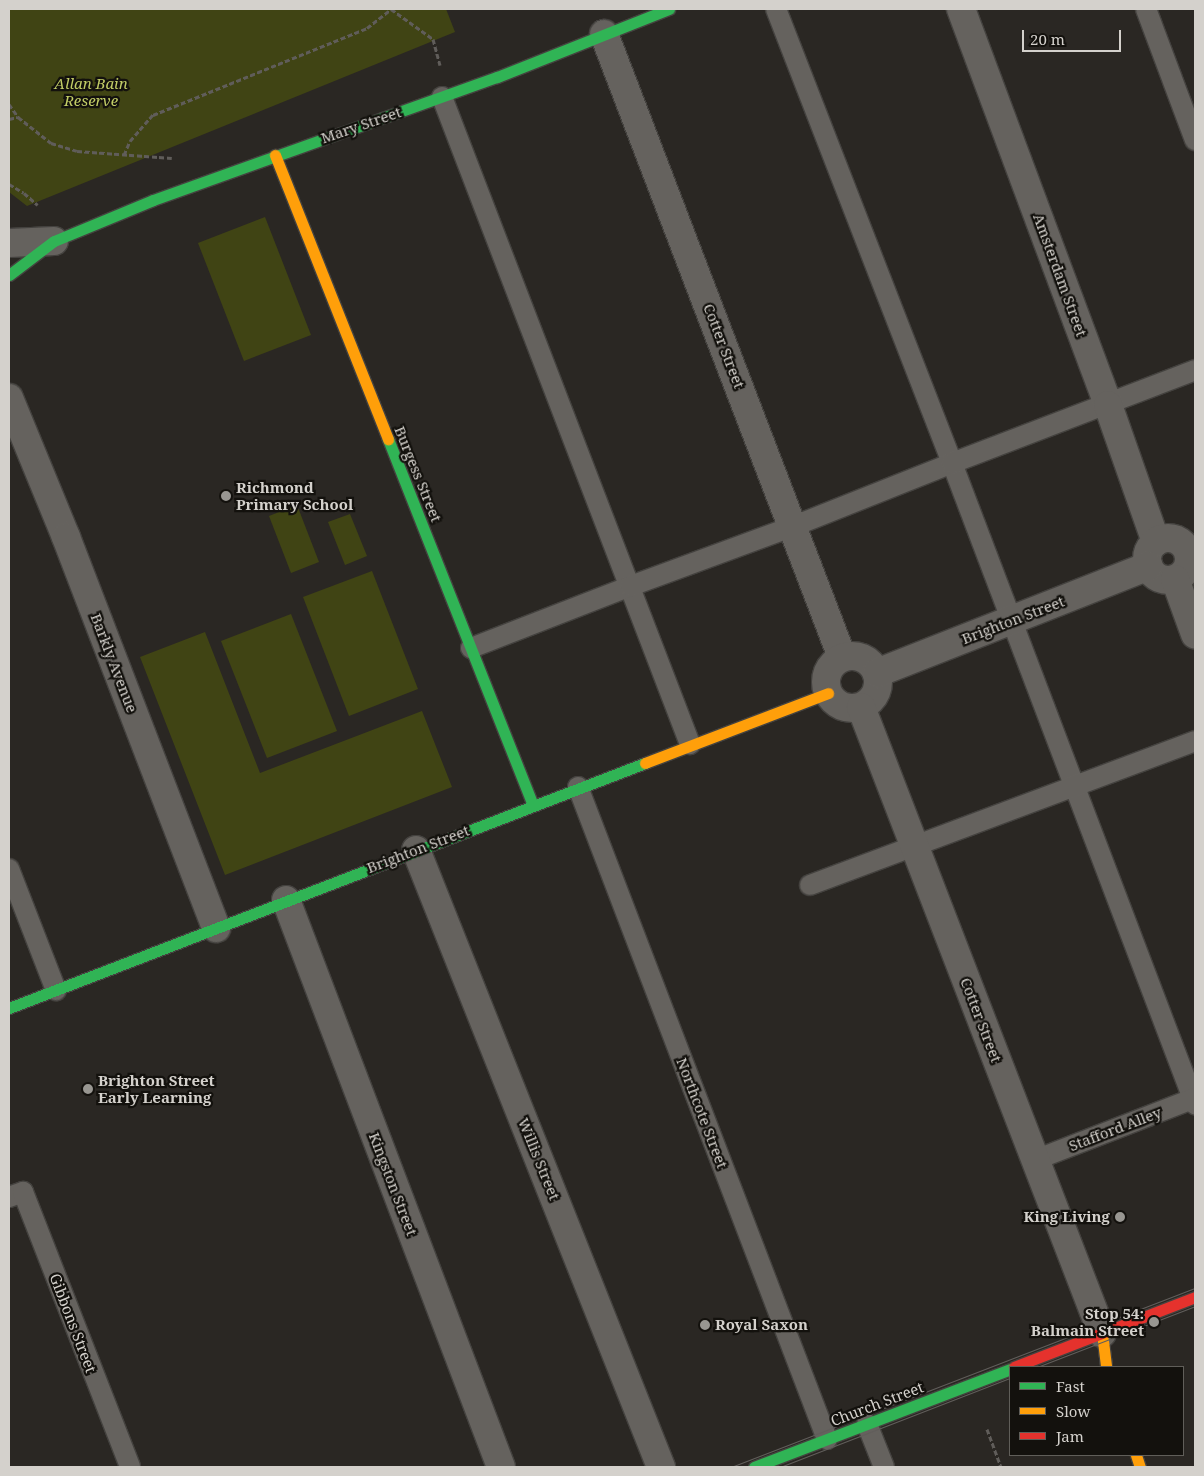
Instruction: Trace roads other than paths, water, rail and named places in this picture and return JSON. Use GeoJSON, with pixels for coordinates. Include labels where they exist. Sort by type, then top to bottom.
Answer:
{"type":"FeatureCollection","features":[{"type":"Feature","properties":{"kind":"street","name":"Mary Street"},"geometry":{"type":"LineString","coordinates":[[9,275],[54,241],[153,200],[274,155],[442,97],[668,9]]}},
{"type":"Feature","properties":{"kind":"street","name":"Amsterdam Street"},"geometry":{"type":"LineString","coordinates":[[960,9],[1108,405],[1152,554]]}},
{"type":"Feature","properties":{"kind":"street","name":"Cotter Street"},"geometry":{"type":"LineString","coordinates":[[604,34],[794,526],[842,657]]}},
{"type":"Feature","properties":{"kind":"street","name":"Burgess Street"},"geometry":{"type":"LineString","coordinates":[[274,155],[533,805]]}},
{"type":"Feature","properties":{"kind":"street","name":"Mary Street"},"geometry":{"type":"LineString","coordinates":[[9,243],[54,241]]}},
{"type":"Feature","properties":{"kind":"street","name":"Barkly Avenue"},"geometry":{"type":"LineString","coordinates":[[9,398],[66,537],[216,928]]}},
{"type":"Feature","properties":{"kind":"street"},"geometry":{"type":"LineString","coordinates":[[1162,539],[1174,539],[1192,550],[1188,565],[1181,576],[1169,580],[1157,576],[1152,554],[1162,539]]}},
{"type":"Feature","properties":{"kind":"street","name":"Brighton Street"},"geometry":{"type":"LineString","coordinates":[[877,673],[1011,621],[1152,554]]}},
{"type":"Feature","properties":{"kind":"street"},"geometry":{"type":"LineString","coordinates":[[1175,579],[1195,634]]}},
{"type":"Feature","properties":{"kind":"street"},"geometry":{"type":"LineString","coordinates":[[842,657],[860,657],[868,660],[877,673],[877,690],[868,703],[861,707],[853,708],[838,704],[828,693],[826,676],[830,668],[842,657]]}},
{"type":"Feature","properties":{"kind":"street","name":"Brighton Street"},"geometry":{"type":"LineString","coordinates":[[9,1008],[690,744],[828,693]]}},
{"type":"Feature","properties":{"kind":"street","name":"Cotter Street"},"geometry":{"type":"LineString","coordinates":[[861,707],[1102,1333]]}},
{"type":"Feature","properties":{"kind":"street","name":"Willis Street"},"geometry":{"type":"LineString","coordinates":[[416,850],[661,1467]]}},
{"type":"Feature","properties":{"kind":"street","name":"Kingston Street"},"geometry":{"type":"LineString","coordinates":[[286,900],[501,1467]]}},
{"type":"Feature","properties":{"kind":"street"},"geometry":{"type":"LineString","coordinates":[[1017,1366],[1195,1297]]}},
{"type":"Feature","properties":{"kind":"street"},"geometry":{"type":"LineString","coordinates":[[1102,1333],[1106,1366]]}},
{"type":"Feature","properties":{"kind":"street","name":"Church Street"},"geometry":{"type":"LineString","coordinates":[[754,1467],[1009,1369]]}},
{"type":"Feature","properties":{"kind":"lane"},"geometry":{"type":"LineString","coordinates":[[776,9],[952,463],[1194,1100]]}},
{"type":"Feature","properties":{"kind":"lane"},"geometry":{"type":"LineString","coordinates":[[1146,9],[1195,140]]}},
{"type":"Feature","properties":{"kind":"lane"},"geometry":{"type":"LineString","coordinates":[[442,97],[690,744]]}},
{"type":"Feature","properties":{"kind":"lane"},"geometry":{"type":"LineString","coordinates":[[471,648],[794,526],[1195,370]]}},
{"type":"Feature","properties":{"kind":"lane"},"geometry":{"type":"LineString","coordinates":[[810,885],[1195,740]]}},
{"type":"Feature","properties":{"kind":"lane","name":"Northcote Street"},"geometry":{"type":"LineString","coordinates":[[578,788],[827,1439]]}},
{"type":"Feature","properties":{"kind":"lane"},"geometry":{"type":"LineString","coordinates":[[9,869],[56,990]]}},
{"type":"Feature","properties":{"kind":"lane","name":"Stafford Alley"},"geometry":{"type":"LineString","coordinates":[[1035,1160],[1194,1100]]}},
{"type":"Feature","properties":{"kind":"lane","name":"Gibbons Street"},"geometry":{"type":"LineString","coordinates":[[9,1197],[22,1192],[130,1467]]}},
{"type":"Feature","properties":{"kind":"lane"},"geometry":{"type":"LineString","coordinates":[[867,1424],[884,1467]]}},
{"type":"Feature","properties":{"kind":"tram line"},"geometry":{"type":"LineString","coordinates":[[731,1467],[1195,1288]]}},
{"type":"Feature","properties":{"kind":"tram line"},"geometry":{"type":"LineString","coordinates":[[1040,1366],[1195,1306]]}},
{"type":"Feature","properties":{"kind":"tram line"},"geometry":{"type":"LineString","coordinates":[[780,1467],[1009,1378]]}},
{"type":"Feature","properties":{"kind":"place","name":"Richmond Primary School"},"geometry":{"type":"Point","coordinates":[226,496]}},
{"type":"Feature","properties":{"kind":"place","name":"Brighton Street Early Learning"},"geometry":{"type":"Point","coordinates":[88,1089]}},
{"type":"Feature","properties":{"kind":"place","name":"King Living"},"geometry":{"type":"Point","coordinates":[1120,1217]}},
{"type":"Feature","properties":{"kind":"place","name":"Stop 54: Balmain Street"},"geometry":{"type":"Point","coordinates":[1154,1322]}},
{"type":"Feature","properties":{"kind":"place","name":"Royal Saxon"},"geometry":{"type":"Point","coordinates":[705,1325]}},
{"type":"Feature","properties":{"kind":"park label","name":"Allan Bain Reserve"},"geometry":{"type":"Point","coordinates":[91,92]}}]}
